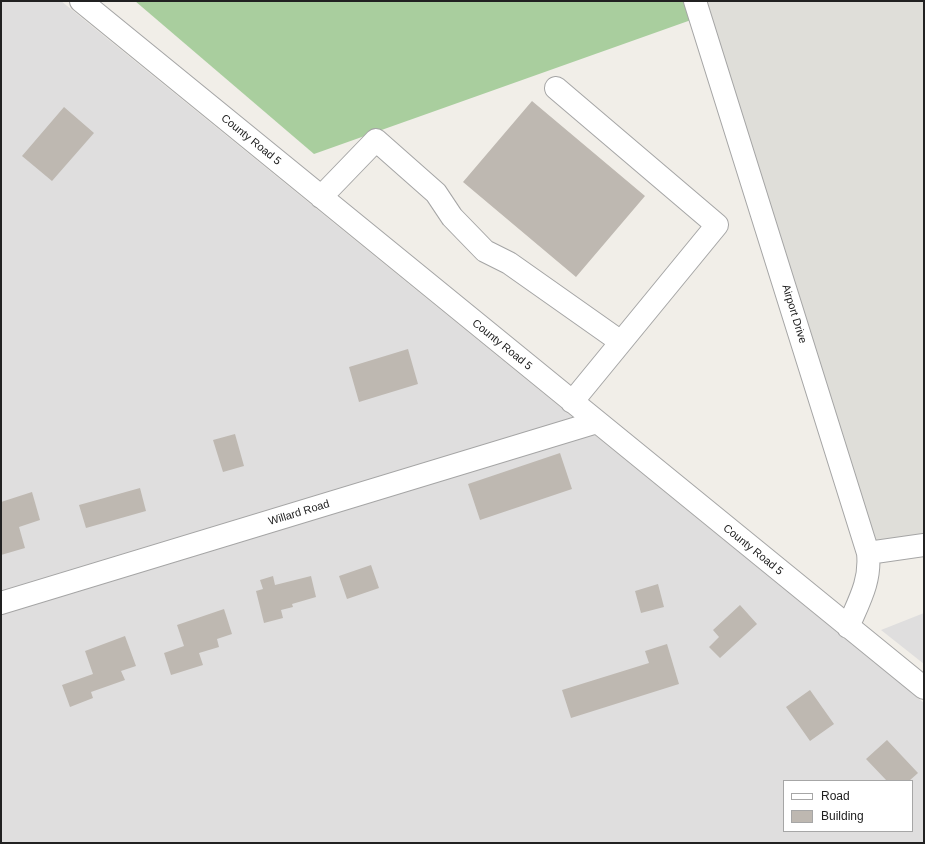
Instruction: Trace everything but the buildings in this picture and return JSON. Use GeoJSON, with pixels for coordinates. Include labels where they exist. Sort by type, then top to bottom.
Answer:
{"type":"FeatureCollection","features":[{"type":"Feature","properties":{"kind":"street","name":"County Road 5"},"geometry":{"type":"LineString","coordinates":[[81,1],[924,688]]}},
{"type":"Feature","properties":{"kind":"street","name":"Airport Drive"},"geometry":{"type":"LineString","coordinates":[[695,1],[868,552],[869,565],[867,584],[848,627]]}},
{"type":"Feature","properties":{"kind":"street"},"geometry":{"type":"LineString","coordinates":[[556,88],[717,225],[572,402]]}},
{"type":"Feature","properties":{"kind":"street"},"geometry":{"type":"LineString","coordinates":[[322,197],[376,140],[436,193],[452,217],[485,251],[509,263],[621,342]]}},
{"type":"Feature","properties":{"kind":"street","name":"Willard Road"},"geometry":{"type":"LineString","coordinates":[[1,604],[596,422]]}},
{"type":"Feature","properties":{"kind":"street"},"geometry":{"type":"LineString","coordinates":[[868,552],[924,545]]}},
{"type":"Feature","properties":{"kind":"shaded area"},"geometry":{"type":"Polygon","coordinates":[[[1,1],[61,1],[924,703],[924,843],[1,843],[1,1]]]}},
{"type":"Feature","properties":{"kind":"shaded area"},"geometry":{"type":"Polygon","coordinates":[[[685,1],[924,1],[924,549],[858,555],[685,1]]]}},
{"type":"Feature","properties":{"kind":"shaded area"},"geometry":{"type":"Polygon","coordinates":[[[924,613],[924,664],[881,630],[924,613]]]}},
{"type":"Feature","properties":{"kind":"green space"},"geometry":{"type":"Polygon","coordinates":[[[135,1],[685,1],[691,20],[314,154],[135,1]]]}}]}
